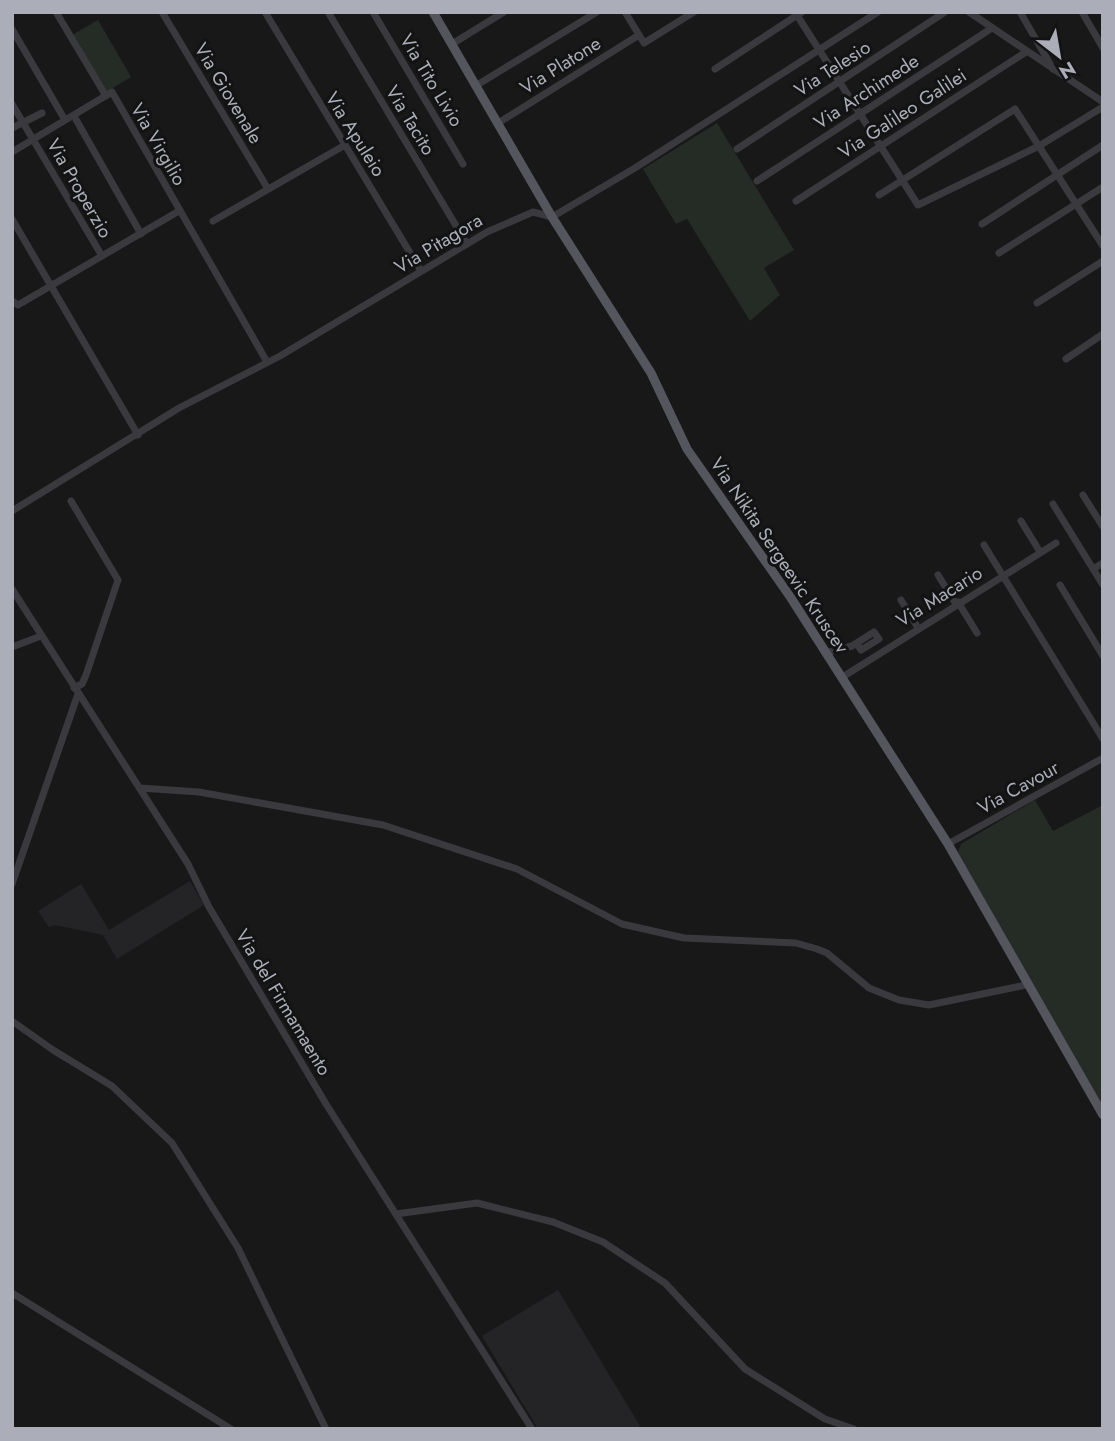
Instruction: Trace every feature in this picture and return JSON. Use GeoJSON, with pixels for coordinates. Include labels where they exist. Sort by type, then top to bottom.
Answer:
{"type":"FeatureCollection","features":[{"type":"Feature","properties":{"kind":"main road","name":"Via Nikita Sergeevic Kruscev"},"geometry":{"type":"LineString","coordinates":[[433,12],[552,217],[651,373],[687,449],[766,560],[948,844],[1026,985],[1103,1115]]}},
{"type":"Feature","properties":{"kind":"street","name":"Via Virgilio"},"geometry":{"type":"LineString","coordinates":[[56,12],[109,94],[267,362]]}},
{"type":"Feature","properties":{"kind":"street","name":"Via Giovenale"},"geometry":{"type":"LineString","coordinates":[[162,12],[268,189]]}},
{"type":"Feature","properties":{"kind":"street","name":"Via Apuleio"},"geometry":{"type":"LineString","coordinates":[[265,12],[421,271]]}},
{"type":"Feature","properties":{"kind":"street","name":"Via Tacito"},"geometry":{"type":"LineString","coordinates":[[328,12],[467,244]]}},
{"type":"Feature","properties":{"kind":"street","name":"Via Tito Livio"},"geometry":{"type":"LineString","coordinates":[[373,12],[463,164]]}},
{"type":"Feature","properties":{"kind":"street"},"geometry":{"type":"LineString","coordinates":[[452,44],[504,12]]}},
{"type":"Feature","properties":{"kind":"street"},"geometry":{"type":"LineString","coordinates":[[477,85],[597,12]]}},
{"type":"Feature","properties":{"kind":"street"},"geometry":{"type":"LineString","coordinates":[[625,12],[644,43],[694,12]]}},
{"type":"Feature","properties":{"kind":"street"},"geometry":{"type":"LineString","coordinates":[[552,217],[820,51],[878,12]]}},
{"type":"Feature","properties":{"kind":"street","name":"Via Telesio"},"geometry":{"type":"LineString","coordinates":[[737,149],[945,12]]}},
{"type":"Feature","properties":{"kind":"street"},"geometry":{"type":"LineString","coordinates":[[970,12],[1055,73],[1103,102]]}},
{"type":"Feature","properties":{"kind":"street"},"geometry":{"type":"LineString","coordinates":[[1020,12],[1055,73]]}},
{"type":"Feature","properties":{"kind":"street"},"geometry":{"type":"LineString","coordinates":[[1082,12],[1103,48]]}},
{"type":"Feature","properties":{"kind":"street"},"geometry":{"type":"LineString","coordinates":[[715,69],[798,13],[918,205],[1039,146],[1103,107]]}},
{"type":"Feature","properties":{"kind":"street","name":"Via Archimede"},"geometry":{"type":"LineString","coordinates":[[757,181],[992,28]]}},
{"type":"Feature","properties":{"kind":"street"},"geometry":{"type":"LineString","coordinates":[[12,29],[65,120]]}},
{"type":"Feature","properties":{"kind":"street","name":"Via Platone"},"geometry":{"type":"LineString","coordinates":[[498,123],[639,35]]}},
{"type":"Feature","properties":{"kind":"street","name":"Via Galileo Galilei"},"geometry":{"type":"LineString","coordinates":[[796,201],[1026,52]]}},
{"type":"Feature","properties":{"kind":"street"},"geometry":{"type":"LineString","coordinates":[[12,152],[32,137],[74,116],[109,94]]}},
{"type":"Feature","properties":{"kind":"street","name":"Via Properzio"},"geometry":{"type":"LineString","coordinates":[[12,104],[102,256]]}},
{"type":"Feature","properties":{"kind":"street"},"geometry":{"type":"LineString","coordinates":[[879,195],[1015,109],[1103,246]]}},
{"type":"Feature","properties":{"kind":"street"},"geometry":{"type":"LineString","coordinates":[[12,128],[43,113]]}},
{"type":"Feature","properties":{"kind":"street"},"geometry":{"type":"LineString","coordinates":[[74,116],[141,234]]}},
{"type":"Feature","properties":{"kind":"street"},"geometry":{"type":"LineString","coordinates":[[213,220],[345,145]]}},
{"type":"Feature","properties":{"kind":"street"},"geometry":{"type":"LineString","coordinates":[[982,224],[1103,145]]}},
{"type":"Feature","properties":{"kind":"street"},"geometry":{"type":"LineString","coordinates":[[999,253],[1103,187]]}},
{"type":"Feature","properties":{"kind":"street"},"geometry":{"type":"LineString","coordinates":[[12,301],[18,304],[179,211]]}},
{"type":"Feature","properties":{"kind":"street","name":"Via Pitagora"},"geometry":{"type":"LineString","coordinates":[[12,511],[223,383],[267,362],[514,218],[533,212],[552,217]]}},
{"type":"Feature","properties":{"kind":"street"},"geometry":{"type":"LineString","coordinates":[[12,219],[138,435]]}},
{"type":"Feature","properties":{"kind":"street"},"geometry":{"type":"LineString","coordinates":[[1037,303],[1103,261]]}},
{"type":"Feature","properties":{"kind":"street"},"geometry":{"type":"LineString","coordinates":[[1066,359],[1103,334]]}},
{"type":"Feature","properties":{"kind":"street"},"geometry":{"type":"LineString","coordinates":[[1083,495],[1103,527]]}},
{"type":"Feature","properties":{"kind":"street"},"geometry":{"type":"LineString","coordinates":[[12,884],[76,691],[86,675],[118,580],[71,501]]}},
{"type":"Feature","properties":{"kind":"street"},"geometry":{"type":"LineString","coordinates":[[1053,504],[1103,585]]}},
{"type":"Feature","properties":{"kind":"street"},"geometry":{"type":"LineString","coordinates":[[1021,521],[1040,552]]}},
{"type":"Feature","properties":{"kind":"street","name":"Via Macario"},"geometry":{"type":"LineString","coordinates":[[841,678],[1056,543]]}},
{"type":"Feature","properties":{"kind":"street"},"geometry":{"type":"LineString","coordinates":[[984,545],[1103,739]]}},
{"type":"Feature","properties":{"kind":"street"},"geometry":{"type":"LineString","coordinates":[[1093,569],[1103,562]]}},
{"type":"Feature","properties":{"kind":"street"},"geometry":{"type":"LineString","coordinates":[[938,575],[976,633]]}},
{"type":"Feature","properties":{"kind":"street"},"geometry":{"type":"LineString","coordinates":[[1060,585],[1103,656]]}},
{"type":"Feature","properties":{"kind":"street","name":"Via del Firmamaento"},"geometry":{"type":"LineString","coordinates":[[12,589],[188,864],[209,907],[320,1093],[532,1429]]}},
{"type":"Feature","properties":{"kind":"street"},"geometry":{"type":"LineString","coordinates":[[901,600],[918,628]]}},
{"type":"Feature","properties":{"kind":"street"},"geometry":{"type":"LineString","coordinates":[[12,648],[41,636]]}},
{"type":"Feature","properties":{"kind":"street"},"geometry":{"type":"LineString","coordinates":[[825,653],[857,643],[861,650],[876,641],[882,652]]}},
{"type":"Feature","properties":{"kind":"street","name":"Via Cavour"},"geometry":{"type":"LineString","coordinates":[[948,844],[1103,758]]}},
{"type":"Feature","properties":{"kind":"street"},"geometry":{"type":"LineString","coordinates":[[140,788],[199,792],[383,825],[517,869],[622,924],[684,938],[796,943],[817,949],[827,953],[869,988],[914,1004],[929,1005],[1026,985]]}},
{"type":"Feature","properties":{"kind":"street"},"geometry":{"type":"LineString","coordinates":[[12,1021],[53,1051],[113,1086],[172,1143],[209,1199],[248,1267],[326,1429]]}},
{"type":"Feature","properties":{"kind":"street"},"geometry":{"type":"LineString","coordinates":[[396,1214],[477,1203],[553,1222],[603,1242],[664,1283],[745,1369],[825,1419],[853,1429]]}},
{"type":"Feature","properties":{"kind":"street"},"geometry":{"type":"LineString","coordinates":[[12,1293],[230,1429]]}},
{"type":"Feature","properties":{"kind":"shaded area"},"geometry":{"type":"Polygon","coordinates":[[[98,20],[131,77],[106,92],[72,35],[98,20]]]}},
{"type":"Feature","properties":{"kind":"shaded area"},"geometry":{"type":"Polygon","coordinates":[[[717,123],[794,250],[764,268],[780,295],[750,321],[687,219],[676,224],[643,169],[717,123]]]}},
{"type":"Feature","properties":{"kind":"shaded area"},"geometry":{"type":"Polygon","coordinates":[[[1035,800],[1053,831],[1103,805],[1103,1109],[958,852],[961,844],[1035,800]]]}},
{"type":"Feature","properties":{"kind":"shaded area"},"geometry":{"type":"Polygon","coordinates":[[[190,881],[204,905],[117,959],[103,935],[55,925],[49,927],[38,911],[81,884],[109,930],[190,881]]]}},
{"type":"Feature","properties":{"kind":"shaded area"},"geometry":{"type":"Polygon","coordinates":[[[558,1290],[640,1426],[635,1429],[538,1429],[482,1336],[558,1290]]]}}]}
